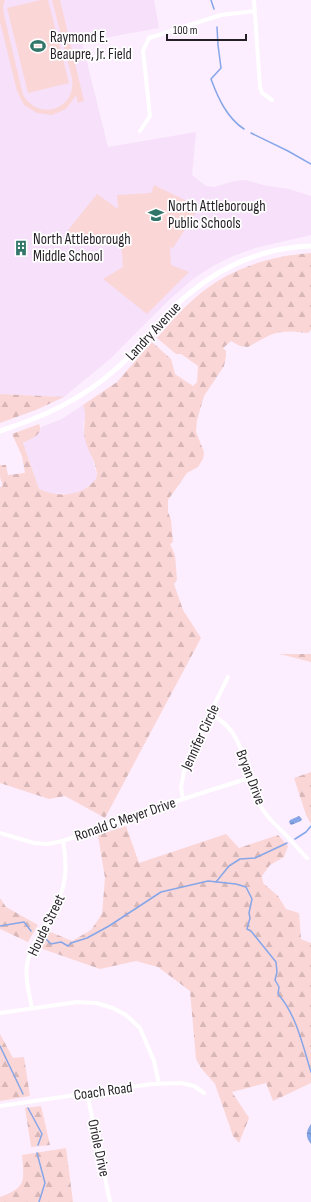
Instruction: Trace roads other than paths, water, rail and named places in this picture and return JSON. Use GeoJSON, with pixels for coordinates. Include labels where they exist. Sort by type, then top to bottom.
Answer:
{"type":"FeatureCollection","features":[{"type":"Feature","properties":{"kind":"street"},"geometry":{"type":"LineString","coordinates":[[254,0],[259,80],[262,93],[272,100]]}},
{"type":"Feature","properties":{"kind":"street"},"geometry":{"type":"LineString","coordinates":[[140,130],[150,116],[143,51],[149,38],[221,15],[255,11]]}},
{"type":"Feature","properties":{"kind":"street","name":"Landry Avenue"},"geometry":{"type":"LineString","coordinates":[[0,431],[46,414],[78,398],[93,387],[126,360],[165,316],[182,300],[214,274],[261,254],[311,246]]}},
{"type":"Feature","properties":{"kind":"street","name":"Jennifer Circle"},"geometry":{"type":"LineString","coordinates":[[183,799],[181,787],[186,762],[228,677]]}},
{"type":"Feature","properties":{"kind":"street","name":"Bryan Drive"},"geometry":{"type":"LineString","coordinates":[[210,715],[219,718],[235,737],[241,750],[249,778],[259,804],[269,818],[307,858]]}},
{"type":"Feature","properties":{"kind":"street","name":"Ronald C Meyer Drive"},"geometry":{"type":"LineString","coordinates":[[0,833],[34,843],[48,844],[63,841],[183,799],[249,778]]}},
{"type":"Feature","properties":{"kind":"street","name":"Houde Street"},"geometry":{"type":"LineString","coordinates":[[32,1008],[26,973],[28,957],[58,904],[64,887],[66,857],[63,841]]}},
{"type":"Feature","properties":{"kind":"street"},"geometry":{"type":"LineString","coordinates":[[0,1013],[77,1002],[96,1003],[113,1008],[126,1015],[140,1028],[154,1061],[159,1084]]}},
{"type":"Feature","properties":{"kind":"street","name":"Coach Road"},"geometry":{"type":"LineString","coordinates":[[0,1106],[159,1084],[194,1086],[204,1093]]}},
{"type":"Feature","properties":{"kind":"street","name":"Oriole Drive"},"geometry":{"type":"LineString","coordinates":[[88,1093],[110,1202]]}},
{"type":"Feature","properties":{"kind":"water"},"geometry":{"type":"Polygon","coordinates":[[[299,816],[302,819],[301,821],[291,825],[289,822],[290,820],[299,816]]]}},
{"type":"Feature","properties":{"kind":"water"},"geometry":{"type":"Polygon","coordinates":[[[311,1124],[311,1144],[307,1134],[311,1124]]]}},
{"type":"Feature","properties":{"kind":"waterway"},"geometry":{"type":"LineString","coordinates":[[211,0],[214,9]]}},
{"type":"Feature","properties":{"kind":"waterway"},"geometry":{"type":"LineString","coordinates":[[217,27],[221,68],[211,79],[220,100],[228,113],[244,129]]}},
{"type":"Feature","properties":{"kind":"waterway"},"geometry":{"type":"LineString","coordinates":[[251,133],[311,164]]}},
{"type":"Feature","properties":{"kind":"waterway"},"geometry":{"type":"LineString","coordinates":[[295,839],[306,832],[311,826]]}},
{"type":"Feature","properties":{"kind":"waterway"},"geometry":{"type":"LineString","coordinates":[[216,882],[229,866],[240,859],[255,858],[287,843]]}},
{"type":"Feature","properties":{"kind":"waterway"},"geometry":{"type":"LineString","coordinates":[[46,939],[51,944],[61,942],[68,946],[71,943],[87,938],[109,926],[161,892],[208,881],[236,884],[246,887],[252,899],[247,929],[251,931],[276,962],[277,972],[275,980],[279,987],[278,994],[290,1011],[302,1041],[311,1072]]}},
{"type":"Feature","properties":{"kind":"waterway"},"geometry":{"type":"LineString","coordinates":[[0,926],[24,922],[31,931]]}},
{"type":"Feature","properties":{"kind":"waterway"},"geometry":{"type":"LineString","coordinates":[[0,1046],[23,1094]]}},
{"type":"Feature","properties":{"kind":"waterway"},"geometry":{"type":"LineString","coordinates":[[28,1108],[42,1134],[38,1145]]}},
{"type":"Feature","properties":{"kind":"waterway"},"geometry":{"type":"LineString","coordinates":[[37,1153],[45,1183],[39,1202]]}},
{"type":"Feature","properties":{"kind":"place","name":"Raymond E. Beaupre, Jr. Field"},"geometry":{"type":"Point","coordinates":[38,46]}},
{"type":"Feature","properties":{"kind":"place","name":"North Attleborough Public Schools"},"geometry":{"type":"Point","coordinates":[156,215]}},
{"type":"Feature","properties":{"kind":"place","name":"North Attleborough Middle School"},"geometry":{"type":"Point","coordinates":[21,248]}}]}
